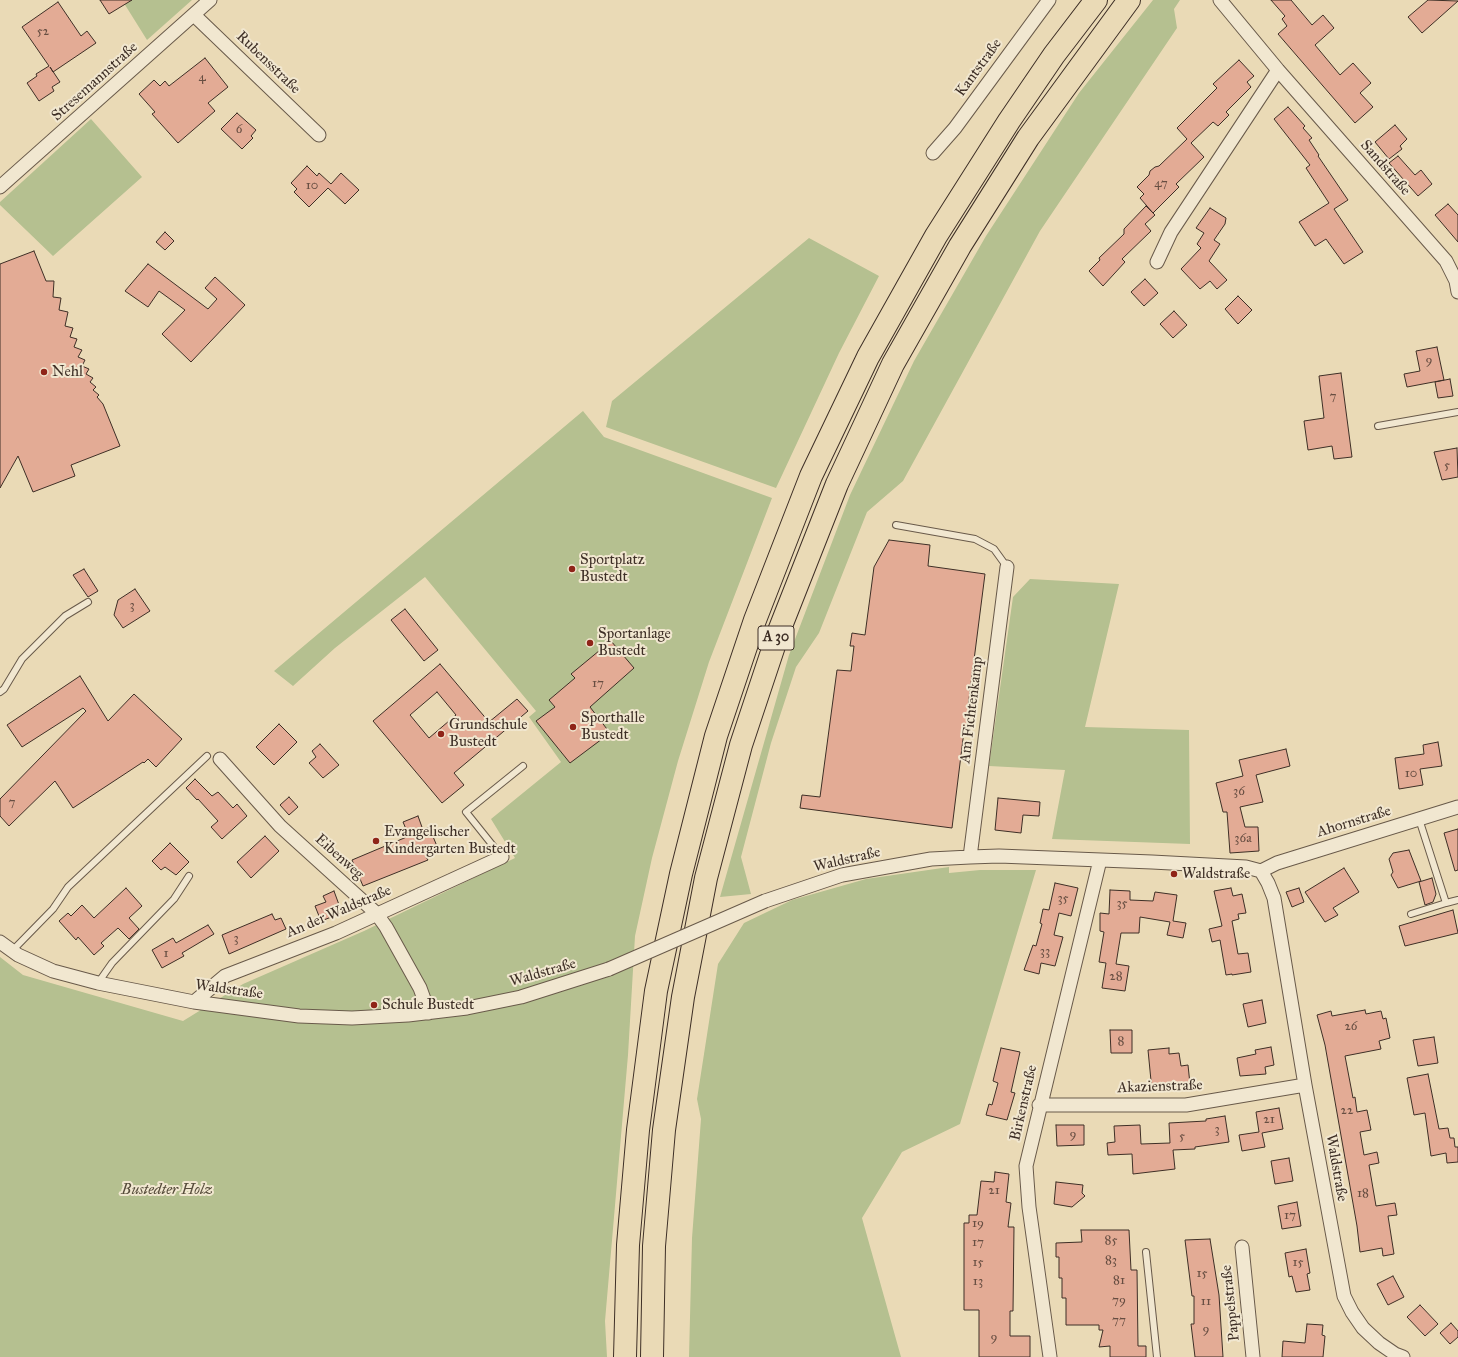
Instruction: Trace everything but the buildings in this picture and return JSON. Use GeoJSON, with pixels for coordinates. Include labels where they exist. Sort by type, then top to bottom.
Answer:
{"type":"FeatureCollection","features":[{"type":"Feature","properties":{"kind":"highway","name":"A 30"},"geometry":{"type":"LineString","coordinates":[[625,1357],[628,1244],[637,1138],[656,991],[681,874],[716,736],[755,620],[811,476],[868,357],[936,236],[1009,121],[1054,55],[1096,0]]}},
{"type":"Feature","properties":{"kind":"highway","name":"A 30"},"geometry":{"type":"LineString","coordinates":[[652,1357],[654,1246],[663,1138],[683,997],[710,863],[741,745],[779,631],[837,484],[893,364],[960,246],[1028,138],[1129,0]]}},
{"type":"Feature","properties":{"kind":"street","name":"Stresemannstraße"},"geometry":{"type":"LineString","coordinates":[[0,187],[210,0]]}},
{"type":"Feature","properties":{"kind":"street","name":"Kantstraße"},"geometry":{"type":"LineString","coordinates":[[932,153],[955,128],[1049,0]]}},
{"type":"Feature","properties":{"kind":"street","name":"Sandstraße"},"geometry":{"type":"LineString","coordinates":[[1220,0],[1278,70],[1446,261],[1457,284]]}},
{"type":"Feature","properties":{"kind":"street","name":"Rubensstraße"},"geometry":{"type":"LineString","coordinates":[[194,15],[319,135]]}},
{"type":"Feature","properties":{"kind":"street"},"geometry":{"type":"LineString","coordinates":[[1157,262],[1171,232],[1278,70]]}},
{"type":"Feature","properties":{"kind":"street","name":"Am Fichtenkamp"},"geometry":{"type":"LineString","coordinates":[[970,857],[1007,567]]}},
{"type":"Feature","properties":{"kind":"street","name":"Eibenweg"},"geometry":{"type":"LineString","coordinates":[[213,757],[280,826],[376,913],[386,927],[420,988],[429,1013]]}},
{"type":"Feature","properties":{"kind":"street","name":"Ahornstraße"},"geometry":{"type":"LineString","coordinates":[[1261,871],[1277,863],[1458,807]]}},
{"type":"Feature","properties":{"kind":"street","name":"Waldstraße"},"geometry":{"type":"LineString","coordinates":[[0,942],[11,951],[52,971],[98,983],[194,1002],[299,1016],[352,1018],[429,1013],[521,996],[609,969],[663,947],[765,901],[842,875],[931,859],[999,856],[1246,867],[1261,871],[1274,898],[1305,1085],[1344,1296],[1352,1312],[1363,1328],[1379,1344],[1397,1356]]}},
{"type":"Feature","properties":{"kind":"street","name":"An der Waldstraße"},"geometry":{"type":"LineString","coordinates":[[194,1002],[225,976],[336,933],[376,913],[502,857]]}},
{"type":"Feature","properties":{"kind":"street","name":"Birkenstraße"},"geometry":{"type":"LineString","coordinates":[[1050,1357],[1029,1207],[1026,1166],[1100,860]]}},
{"type":"Feature","properties":{"kind":"street","name":"Akazienstraße"},"geometry":{"type":"LineString","coordinates":[[1040,1105],[1186,1105],[1305,1085]]}},
{"type":"Feature","properties":{"kind":"street","name":"Pappelstraße"},"geometry":{"type":"LineString","coordinates":[[1242,1247],[1252,1357]]}},
{"type":"Feature","properties":{"kind":"lane"},"geometry":{"type":"LineString","coordinates":[[1378,426],[1458,412]]}},
{"type":"Feature","properties":{"kind":"lane"},"geometry":{"type":"LineString","coordinates":[[896,525],[975,539],[994,548],[1007,567]]}},
{"type":"Feature","properties":{"kind":"lane"},"geometry":{"type":"LineString","coordinates":[[0,692],[4,689],[27,654],[66,616],[88,602]]}},
{"type":"Feature","properties":{"kind":"lane"},"geometry":{"type":"LineString","coordinates":[[11,951],[53,909],[68,887],[213,757]]}},
{"type":"Feature","properties":{"kind":"lane"},"geometry":{"type":"LineString","coordinates":[[502,857],[466,812],[523,766]]}},
{"type":"Feature","properties":{"kind":"lane"},"geometry":{"type":"LineString","coordinates":[[1419,819],[1446,903]]}},
{"type":"Feature","properties":{"kind":"lane"},"geometry":{"type":"LineString","coordinates":[[98,983],[112,963],[174,899],[189,876]]}},
{"type":"Feature","properties":{"kind":"lane"},"geometry":{"type":"LineString","coordinates":[[1411,914],[1458,900]]}},
{"type":"Feature","properties":{"kind":"lane"},"geometry":{"type":"LineString","coordinates":[[1146,1252],[1157,1357]]}},
{"type":"Feature","properties":{"kind":"green space"},"geometry":{"type":"Polygon","coordinates":[[[122,0],[192,0],[147,40],[122,0]]]}},
{"type":"Feature","properties":{"kind":"green space"},"geometry":{"type":"Polygon","coordinates":[[[1153,0],[1180,0],[1174,9],[1177,28],[1040,231],[903,481],[867,512],[819,633],[796,667],[771,743],[741,857],[751,894],[720,897],[789,655],[850,495],[914,361],[986,236],[1079,93],[1153,0]]]}},
{"type":"Feature","properties":{"kind":"green space"},"geometry":{"type":"Polygon","coordinates":[[[91,119],[142,177],[53,256],[0,205],[0,202],[91,119]]]}},
{"type":"Feature","properties":{"kind":"green space"},"geometry":{"type":"Polygon","coordinates":[[[809,238],[879,276],[839,353],[776,488],[606,427],[612,401],[809,238]]]}},
{"type":"Feature","properties":{"kind":"green space","name":"Bustedter Holz"},"geometry":{"type":"Polygon","coordinates":[[[583,411],[604,437],[772,498],[709,662],[678,761],[652,858],[635,936],[628,1055],[605,1321],[607,1357],[0,1357],[0,957],[23,975],[183,1021],[243,984],[364,931],[515,858],[491,819],[561,762],[529,717],[536,711],[425,577],[335,648],[293,686],[274,671],[583,411]]]}},
{"type":"Feature","properties":{"kind":"green space"},"geometry":{"type":"Polygon","coordinates":[[[1030,579],[1119,584],[1085,727],[1189,730],[1190,844],[1052,839],[1065,770],[989,766],[1013,597],[1030,579]]]}},
{"type":"Feature","properties":{"kind":"green space"},"geometry":{"type":"Polygon","coordinates":[[[949,867],[949,873],[980,870],[1036,870],[960,1124],[902,1152],[862,1218],[901,1357],[689,1357],[692,1238],[701,1119],[697,1099],[718,964],[744,923],[792,900],[866,879],[949,867]]]}},
{"type":"Feature","properties":{"kind":"place","name":"Nehl"},"geometry":{"type":"Point","coordinates":[44,372]}},
{"type":"Feature","properties":{"kind":"place","name":"Sportplatz Bustedt"},"geometry":{"type":"Point","coordinates":[572,569]}},
{"type":"Feature","properties":{"kind":"place","name":"Sportanlage Bustedt"},"geometry":{"type":"Point","coordinates":[590,643]}},
{"type":"Feature","properties":{"kind":"place","name":"Sporthalle Bustedt"},"geometry":{"type":"Point","coordinates":[573,727]}},
{"type":"Feature","properties":{"kind":"place","name":"Grundschule Bustedt"},"geometry":{"type":"Point","coordinates":[441,734]}},
{"type":"Feature","properties":{"kind":"place","name":"Evangelischer Kindergarten Bustedt"},"geometry":{"type":"Point","coordinates":[376,841]}},
{"type":"Feature","properties":{"kind":"place","name":"Waldstraße"},"geometry":{"type":"Point","coordinates":[1174,874]}},
{"type":"Feature","properties":{"kind":"place","name":"Schule Bustedt"},"geometry":{"type":"Point","coordinates":[374,1005]}}]}
